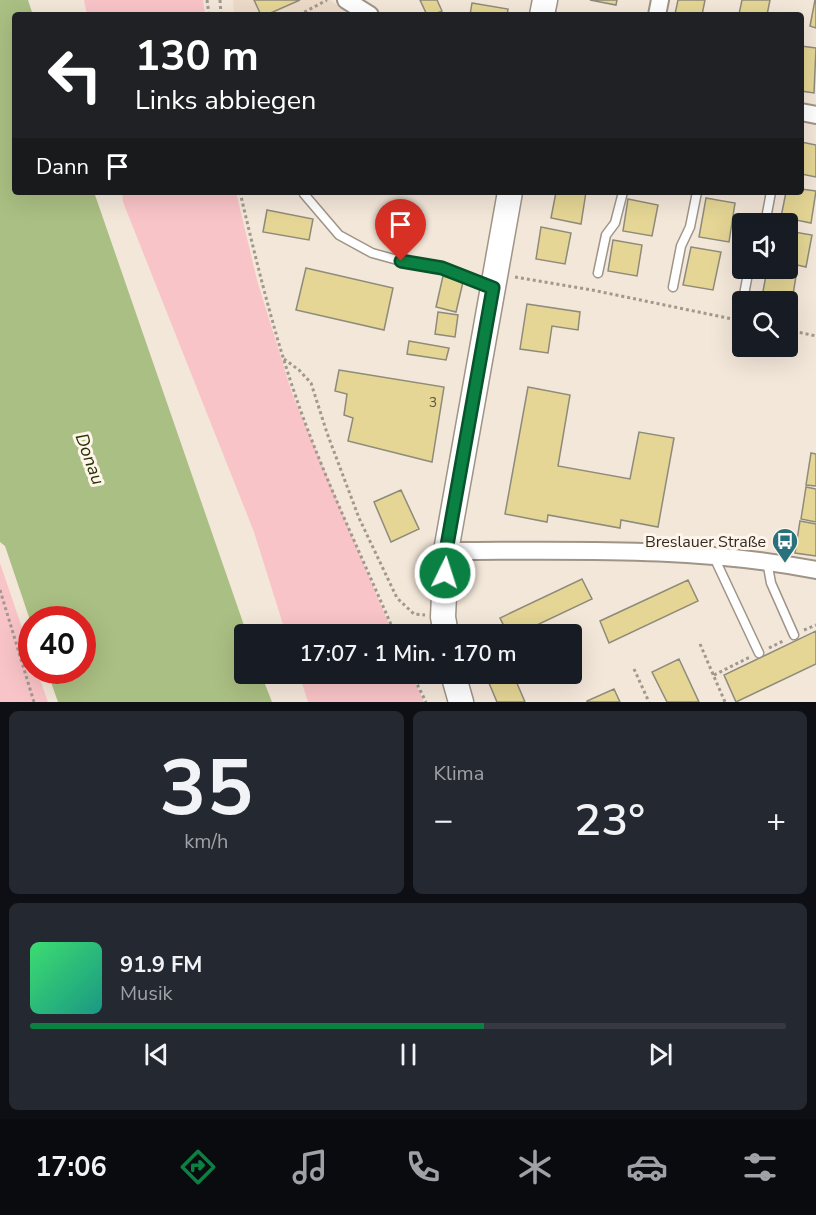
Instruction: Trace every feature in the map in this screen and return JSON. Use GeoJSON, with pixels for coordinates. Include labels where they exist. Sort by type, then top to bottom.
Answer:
{"type":"FeatureCollection","features":[{"type":"Feature","properties":{"kind":"street"},"geometry":{"type":"LineString","coordinates":[[346,0],[365,12]]}},
{"type":"Feature","properties":{"kind":"street"},"geometry":{"type":"LineString","coordinates":[[445,624],[446,551],[509,195]]}},
{"type":"Feature","properties":{"kind":"street"},"geometry":{"type":"LineString","coordinates":[[446,551],[712,554],[816,570]]}},
{"type":"Feature","properties":{"kind":"street"},"geometry":{"type":"LineString","coordinates":[[456,684],[461,702]]}},
{"type":"Feature","properties":{"kind":"lane"},"geometry":{"type":"LineString","coordinates":[[305,195],[339,235],[372,253],[494,281]]}},
{"type":"Feature","properties":{"kind":"lane"},"geometry":{"type":"LineString","coordinates":[[598,273],[606,235],[615,223],[622,195]]}},
{"type":"Feature","properties":{"kind":"lane"},"geometry":{"type":"LineString","coordinates":[[673,287],[681,246],[690,227],[696,195]]}},
{"type":"Feature","properties":{"kind":"lane"},"geometry":{"type":"LineString","coordinates":[[767,213],[770,195]]}},
{"type":"Feature","properties":{"kind":"lane"},"geometry":{"type":"LineString","coordinates":[[712,554],[759,653]]}},
{"type":"Feature","properties":{"kind":"lane"},"geometry":{"type":"LineString","coordinates":[[767,561],[771,583],[794,635]]}},
{"type":"Feature","properties":{"kind":"path"},"geometry":{"type":"LineString","coordinates":[[305,12],[327,0]]}},
{"type":"Feature","properties":{"kind":"path"},"geometry":{"type":"LineString","coordinates":[[241,195],[257,265],[284,359],[309,433],[391,624]]}},
{"type":"Feature","properties":{"kind":"path"},"geometry":{"type":"LineString","coordinates":[[494,281],[592,290],[732,319]]}},
{"type":"Feature","properties":{"kind":"path"},"geometry":{"type":"LineString","coordinates":[[798,332],[816,336]]}},
{"type":"Feature","properties":{"kind":"path"},"geometry":{"type":"LineString","coordinates":[[284,359],[311,383],[359,518],[397,598],[414,614],[440,624]]}},
{"type":"Feature","properties":{"kind":"path"},"geometry":{"type":"LineString","coordinates":[[0,590],[34,702]]}},
{"type":"Feature","properties":{"kind":"path"},"geometry":{"type":"LineString","coordinates":[[700,644],[725,702]]}},
{"type":"Feature","properties":{"kind":"path"},"geometry":{"type":"LineString","coordinates":[[634,669],[649,702]]}},
{"type":"Feature","properties":{"kind":"path"},"geometry":{"type":"LineString","coordinates":[[417,684],[426,702]]}},
{"type":"Feature","properties":{"kind":"shaded area"},"geometry":{"type":"Polygon","coordinates":[[[84,0],[203,0],[205,12],[86,12],[84,0]]]}},
{"type":"Feature","properties":{"kind":"shaded area"},"geometry":{"type":"Polygon","coordinates":[[[233,0],[330,0],[346,12],[234,12],[233,0]]]}},
{"type":"Feature","properties":{"kind":"shaded area"},"geometry":{"type":"Polygon","coordinates":[[[122,195],[237,195],[257,280],[292,393],[389,624],[283,624],[254,532],[123,202],[122,195]]]}},
{"type":"Feature","properties":{"kind":"shaded area"},"geometry":{"type":"Polygon","coordinates":[[[0,563],[18,616],[18,684],[42,684],[48,702],[0,702],[0,563]]]}},
{"type":"Feature","properties":{"kind":"shaded area"},"geometry":{"type":"Polygon","coordinates":[[[302,684],[416,684],[424,702],[308,702],[302,684]]]}},
{"type":"Feature","properties":{"kind":"water","name":"Donau"},"geometry":{"type":"Polygon","coordinates":[[[0,0],[28,0],[32,12],[12,12],[12,195],[95,195],[244,624],[234,624],[234,684],[265,684],[272,702],[58,702],[52,684],[96,684],[96,606],[25,606],[5,546],[0,542],[0,0]]]}},
{"type":"Feature","properties":{"kind":"building"},"geometry":{"type":"Polygon","coordinates":[[[254,0],[300,0],[273,12],[260,12],[254,0]]]}},
{"type":"Feature","properties":{"kind":"building"},"geometry":{"type":"Polygon","coordinates":[[[420,0],[437,0],[442,11],[426,12],[420,0]]]}},
{"type":"Feature","properties":{"kind":"building"},"geometry":{"type":"Polygon","coordinates":[[[590,0],[617,0],[616,5],[590,0]]]}},
{"type":"Feature","properties":{"kind":"building"},"geometry":{"type":"Polygon","coordinates":[[[678,0],[705,0],[703,12],[675,12],[678,0]]]}},
{"type":"Feature","properties":{"kind":"building"},"geometry":{"type":"Polygon","coordinates":[[[742,0],[770,0],[768,12],[739,12],[742,0]]]}},
{"type":"Feature","properties":{"kind":"building"},"geometry":{"type":"Polygon","coordinates":[[[816,0],[816,28],[810,26],[816,0]]]}},
{"type":"Feature","properties":{"kind":"building"},"geometry":{"type":"Polygon","coordinates":[[[472,3],[508,9],[508,12],[470,12],[472,3]]]}},
{"type":"Feature","properties":{"kind":"building"},"geometry":{"type":"Polygon","coordinates":[[[804,46],[816,48],[814,93],[804,91],[804,46]]]}},
{"type":"Feature","properties":{"kind":"building"},"geometry":{"type":"Polygon","coordinates":[[[804,143],[816,145],[816,177],[804,175],[804,143]]]}},
{"type":"Feature","properties":{"kind":"building"},"geometry":{"type":"Polygon","coordinates":[[[804,189],[816,191],[811,223],[798,220],[798,213],[782,213],[785,195],[804,195],[804,189]]]}},
{"type":"Feature","properties":{"kind":"building"},"geometry":{"type":"Polygon","coordinates":[[[555,195],[586,195],[581,224],[551,218],[555,195]]]}},
{"type":"Feature","properties":{"kind":"building"},"geometry":{"type":"Polygon","coordinates":[[[706,198],[735,203],[729,242],[699,237],[706,198]]]}},
{"type":"Feature","properties":{"kind":"building"},"geometry":{"type":"Polygon","coordinates":[[[628,199],[658,205],[652,236],[623,231],[628,199]]]}},
{"type":"Feature","properties":{"kind":"building"},"geometry":{"type":"Polygon","coordinates":[[[267,210],[313,219],[309,240],[263,232],[267,210]]]}},
{"type":"Feature","properties":{"kind":"building"},"geometry":{"type":"Polygon","coordinates":[[[541,227],[571,233],[565,264],[536,259],[541,227]]]}},
{"type":"Feature","properties":{"kind":"building"},"geometry":{"type":"Polygon","coordinates":[[[798,233],[812,235],[806,267],[798,265],[798,233]]]}},
{"type":"Feature","properties":{"kind":"building"},"geometry":{"type":"Polygon","coordinates":[[[613,240],[642,245],[637,276],[608,271],[613,240]]]}},
{"type":"Feature","properties":{"kind":"building"},"geometry":{"type":"Polygon","coordinates":[[[691,247],[721,252],[713,290],[683,285],[691,247]]]}},
{"type":"Feature","properties":{"kind":"building"},"geometry":{"type":"Polygon","coordinates":[[[306,268],[393,288],[384,330],[296,310],[306,268]]]}},
{"type":"Feature","properties":{"kind":"building"},"geometry":{"type":"Polygon","coordinates":[[[443,276],[463,282],[456,312],[436,307],[443,276]]]}},
{"type":"Feature","properties":{"kind":"building"},"geometry":{"type":"Polygon","coordinates":[[[765,279],[796,279],[794,291],[763,291],[765,279]]]}},
{"type":"Feature","properties":{"kind":"building"},"geometry":{"type":"Polygon","coordinates":[[[527,304],[580,312],[578,330],[552,326],[548,353],[520,349],[527,304]]]}},
{"type":"Feature","properties":{"kind":"building"},"geometry":{"type":"Polygon","coordinates":[[[438,312],[458,315],[455,337],[435,334],[438,312]]]}},
{"type":"Feature","properties":{"kind":"building"},"geometry":{"type":"Polygon","coordinates":[[[409,341],[449,348],[446,360],[407,354],[409,341]]]}},
{"type":"Feature","properties":{"kind":"building"},"geometry":{"type":"Polygon","coordinates":[[[339,370],[444,387],[432,462],[348,441],[353,418],[344,415],[347,394],[335,391],[339,370]]]}},
{"type":"Feature","properties":{"kind":"building"},"geometry":{"type":"Polygon","coordinates":[[[528,387],[570,395],[558,466],[630,479],[639,432],[674,438],[658,527],[621,520],[620,528],[548,515],[547,522],[505,514],[528,387]]]}},
{"type":"Feature","properties":{"kind":"building"},"geometry":{"type":"Polygon","coordinates":[[[811,453],[816,454],[816,486],[806,485],[811,453]]]}},
{"type":"Feature","properties":{"kind":"building"},"geometry":{"type":"Polygon","coordinates":[[[806,487],[816,489],[816,522],[801,519],[806,487]]]}},
{"type":"Feature","properties":{"kind":"building"},"geometry":{"type":"Polygon","coordinates":[[[401,490],[419,529],[391,542],[374,502],[401,490]]]}},
{"type":"Feature","properties":{"kind":"building"},"geometry":{"type":"Polygon","coordinates":[[[800,521],[816,524],[816,556],[795,553],[800,521]]]}},
{"type":"Feature","properties":{"kind":"building"},"geometry":{"type":"Polygon","coordinates":[[[582,579],[592,599],[539,624],[503,624],[500,618],[582,579]]]}},
{"type":"Feature","properties":{"kind":"building"},"geometry":{"type":"Polygon","coordinates":[[[688,580],[698,601],[609,643],[600,621],[688,580]]]}},
{"type":"Feature","properties":{"kind":"building"},"geometry":{"type":"Polygon","coordinates":[[[816,631],[816,664],[736,702],[724,675],[816,631]]]}},
{"type":"Feature","properties":{"kind":"building"},"geometry":{"type":"Polygon","coordinates":[[[679,659],[699,702],[667,702],[652,672],[679,659]]]}},
{"type":"Feature","properties":{"kind":"building"},"geometry":{"type":"Polygon","coordinates":[[[489,684],[517,684],[525,702],[497,702],[489,684]]]}},
{"type":"Feature","properties":{"kind":"building"},"geometry":{"type":"Polygon","coordinates":[[[614,689],[620,702],[587,702],[587,701],[614,689]]]}},
{"type":"Feature","properties":{"kind":"place","name":"Breslauer Straße"},"geometry":{"type":"Point","coordinates":[785,564]}},
{"type":"Feature","properties":{"kind":"route"},"geometry":{"type":"LineString","coordinates":[[401,261],[442,268],[493,288],[446,551],[445,573]]}}]}
